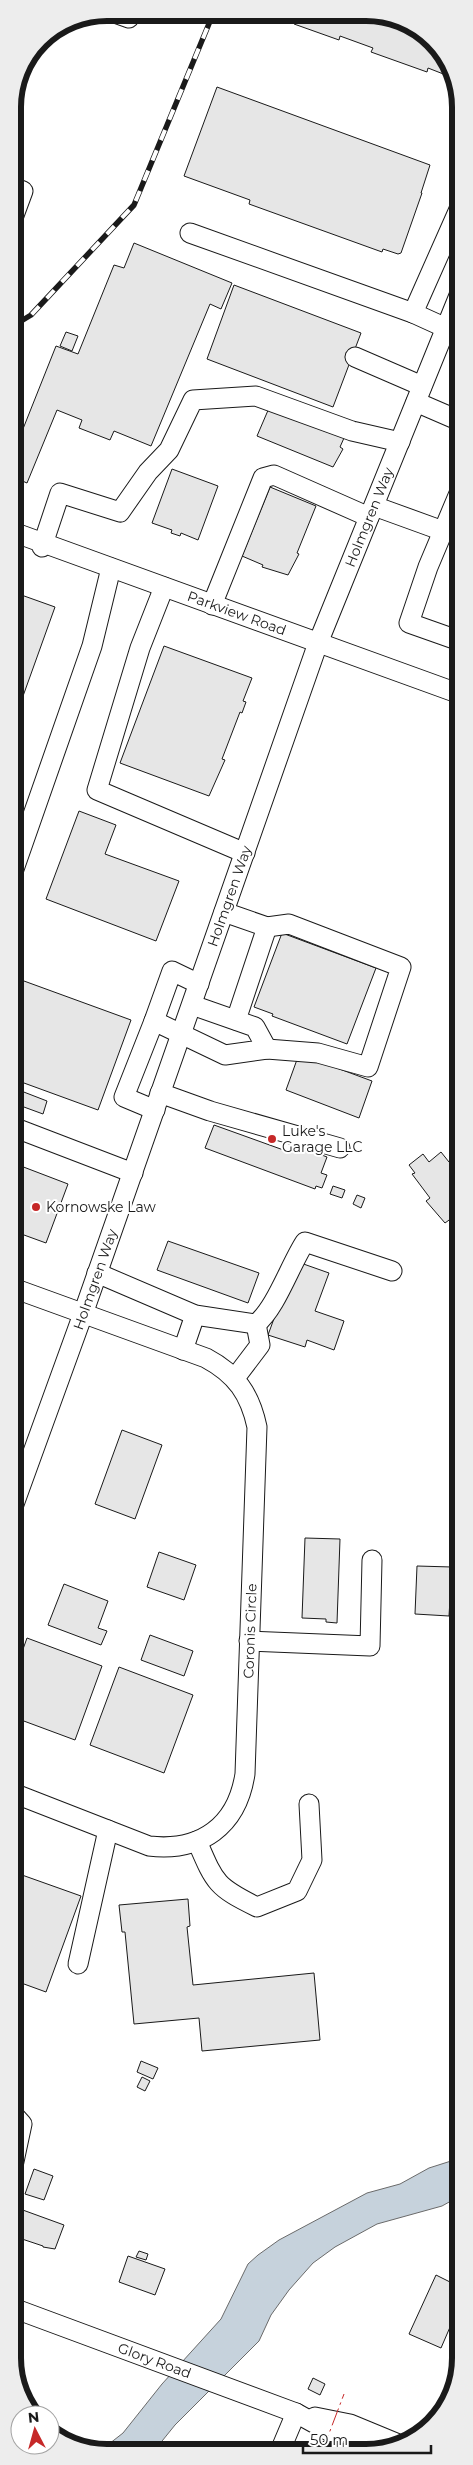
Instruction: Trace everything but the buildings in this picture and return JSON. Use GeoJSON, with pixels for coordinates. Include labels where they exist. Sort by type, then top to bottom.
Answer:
{"type":"FeatureCollection","features":[{"type":"Feature","properties":{"kind":"street"},"geometry":{"type":"LineString","coordinates":[[413,313],[452,226]]}},
{"type":"Feature","properties":{"kind":"street"},"geometry":{"type":"LineString","coordinates":[[190,233],[413,313],[446,328]]}},
{"type":"Feature","properties":{"kind":"street","name":"Holmgren Way"},"geometry":{"type":"LineString","coordinates":[[21,1484],[133,1173],[318,643],[452,313]]}},
{"type":"Feature","properties":{"kind":"street"},"geometry":{"type":"LineString","coordinates":[[355,357],[452,416]]}},
{"type":"Feature","properties":{"kind":"street"},"geometry":{"type":"LineString","coordinates":[[42,545],[60,493],[120,512],[148,472],[169,450],[193,400],[256,396],[352,431],[400,442]]}},
{"type":"Feature","properties":{"kind":"street"},"geometry":{"type":"LineString","coordinates":[[212,604],[263,478],[274,475],[372,512],[443,531]]}},
{"type":"Feature","properties":{"kind":"street"},"geometry":{"type":"LineString","coordinates":[[452,510],[409,623],[452,638]]}},
{"type":"Feature","properties":{"kind":"street","name":"Parkview Road"},"geometry":{"type":"LineString","coordinates":[[21,536],[42,545],[452,691]]}},
{"type":"Feature","properties":{"kind":"street"},"geometry":{"type":"LineString","coordinates":[[21,850],[92,646],[111,568]]}},
{"type":"Feature","properties":{"kind":"street"},"geometry":{"type":"LineString","coordinates":[[164,587],[140,648],[97,790],[245,853]]}},
{"type":"Feature","properties":{"kind":"street"},"geometry":{"type":"LineString","coordinates":[[154,1021],[225,1055],[267,1050],[318,1053],[368,1067],[401,967],[289,924],[267,927],[224,912]]}},
{"type":"Feature","properties":{"kind":"street"},"geometry":{"type":"LineString","coordinates":[[236,1020],[267,927]]}},
{"type":"Feature","properties":{"kind":"street"},"geometry":{"type":"LineString","coordinates":[[199,984],[172,971],[124,1097],[210,1111],[340,1148]]}},
{"type":"Feature","properties":{"kind":"street"},"geometry":{"type":"LineString","coordinates":[[192,1005],[254,1027],[267,1050]]}},
{"type":"Feature","properties":{"kind":"street"},"geometry":{"type":"LineString","coordinates":[[21,1130],[133,1173]]}},
{"type":"Feature","properties":{"kind":"street"},"geometry":{"type":"LineString","coordinates":[[97,1273],[195,1315],[256,1324],[266,1316],[290,1267],[305,1242],[392,1271]]}},
{"type":"Feature","properties":{"kind":"street","name":"Coronis Circle"},"geometry":{"type":"LineString","coordinates":[[21,1291],[221,1366],[236,1378],[246,1392],[253,1409],[257,1427],[242,1790],[235,1808],[224,1823],[212,1834],[197,1842],[165,1848],[149,1846],[21,1796]]}},
{"type":"Feature","properties":{"kind":"street"},"geometry":{"type":"LineString","coordinates":[[182,1350],[195,1315]]}},
{"type":"Feature","properties":{"kind":"street"},"geometry":{"type":"LineString","coordinates":[[236,1378],[260,1345],[256,1324]]}},
{"type":"Feature","properties":{"kind":"street"},"geometry":{"type":"LineString","coordinates":[[249,1641],[370,1646],[372,1560]]}},
{"type":"Feature","properties":{"kind":"street"},"geometry":{"type":"LineString","coordinates":[[197,1842],[211,1875],[227,1892],[258,1907],[297,1891],[305,1876],[312,1860],[309,1804]]}},
{"type":"Feature","properties":{"kind":"street"},"geometry":{"type":"LineString","coordinates":[[78,1964],[108,1830]]}},
{"type":"Feature","properties":{"kind":"street","name":"Glory Road"},"geometry":{"type":"LineString","coordinates":[[21,2311],[296,2413],[355,2444]]}},
{"type":"Feature","properties":{"kind":"street"},"geometry":{"type":"LineString","coordinates":[[283,2444],[296,2413]]}},
{"type":"Feature","properties":{"kind":"street","name":"Glory Road"},"geometry":{"type":"LineString","coordinates":[[296,2413],[350,2424],[390,2440]]}},
{"type":"Feature","properties":{"kind":"shaded area"},"geometry":{"type":"Polygon","coordinates":[[[451,2161],[452,2200],[442,2206],[377,2224],[335,2247],[313,2263],[289,2290],[271,2315],[259,2341],[175,2425],[160,2444],[109,2444],[123,2433],[162,2384],[221,2319],[248,2264],[258,2255],[279,2240],[367,2193],[400,2184],[429,2168],[451,2161]]]}},
{"type":"Feature","properties":{"kind":"railway"},"geometry":{"type":"LineString","coordinates":[[21,321],[31,315],[134,205],[210,21]]}},
{"type":"Feature","properties":{"kind":"power"},"geometry":{"type":"LineString","coordinates":[[325,2444],[344,2394]]}},
{"type":"Feature","properties":{"kind":"place","name":"Luke's Garage LLC"},"geometry":{"type":"Point","coordinates":[272,1139]}},
{"type":"Feature","properties":{"kind":"place","name":"Kornowske Law"},"geometry":{"type":"Point","coordinates":[36,1207]}}]}
